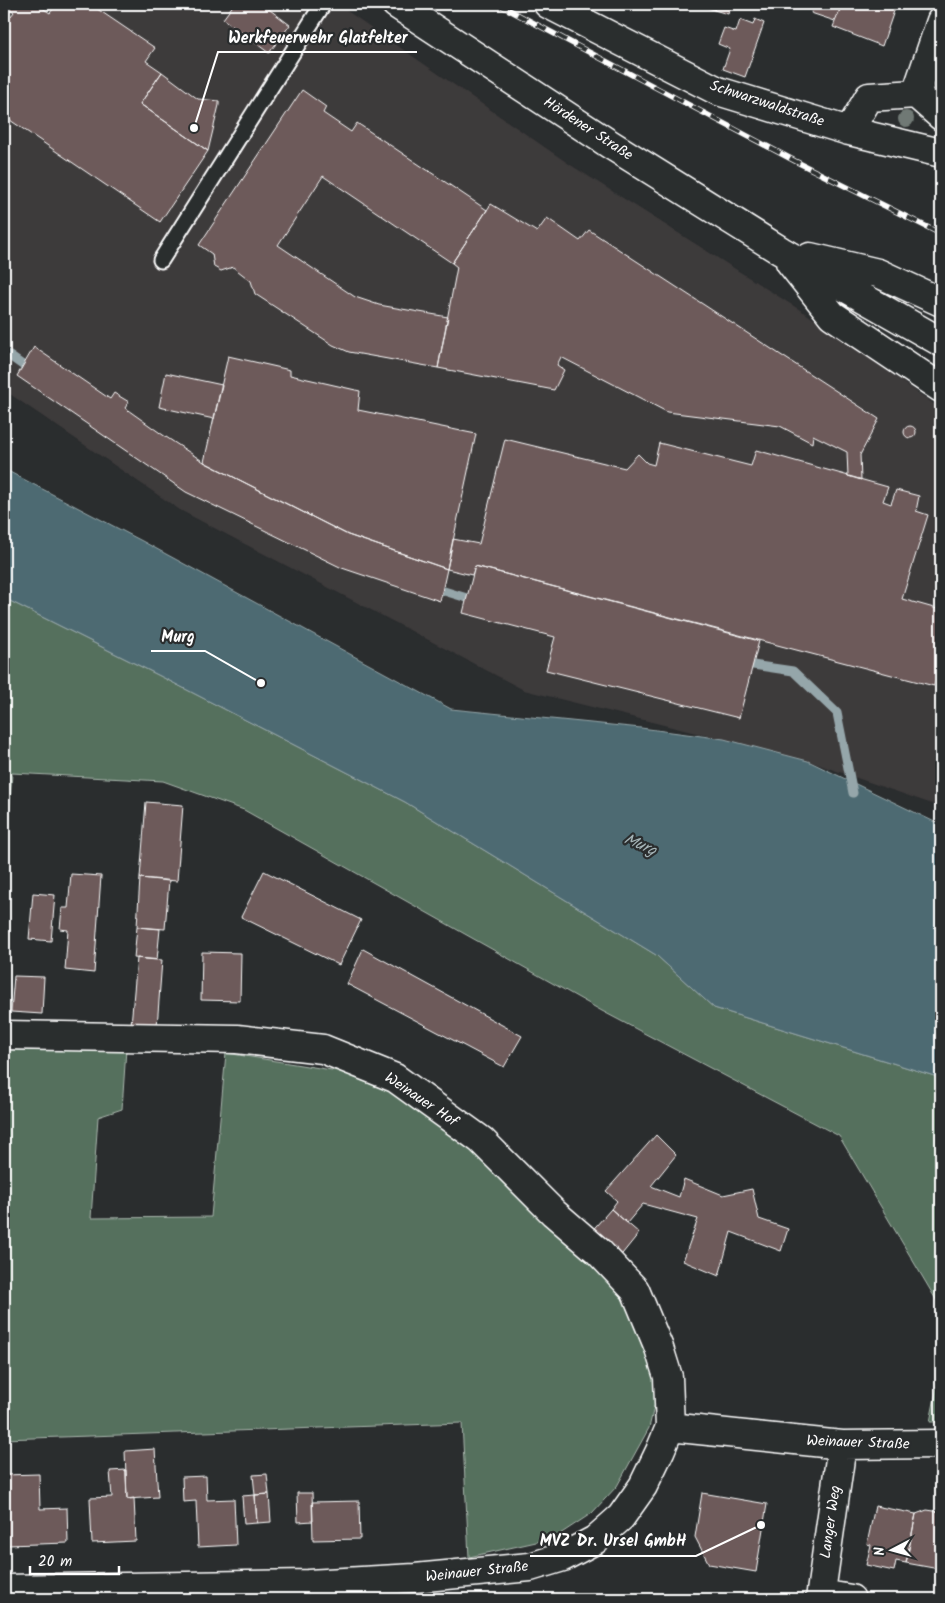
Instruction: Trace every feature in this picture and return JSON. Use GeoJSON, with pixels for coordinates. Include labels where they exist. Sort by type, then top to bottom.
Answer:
{"type":"FeatureCollection","features":[{"type":"Feature","properties":{"kind":"street","name":"Hördener Straße"},"geometry":{"type":"LineString","coordinates":[[396,4],[608,143],[782,251],[941,342]]}},
{"type":"Feature","properties":{"kind":"street","name":"Schwarzwaldstraße"},"geometry":{"type":"LineString","coordinates":[[563,8],[718,91],[849,131],[941,153]]}},
{"type":"Feature","properties":{"kind":"street"},"geometry":{"type":"LineString","coordinates":[[916,94],[941,21]]}},
{"type":"Feature","properties":{"kind":"street"},"geometry":{"type":"LineString","coordinates":[[849,131],[869,97],[916,94],[941,116]]}},
{"type":"Feature","properties":{"kind":"street"},"geometry":{"type":"LineString","coordinates":[[782,251],[878,273],[941,302]]}},
{"type":"Feature","properties":{"kind":"street"},"geometry":{"type":"LineString","coordinates":[[782,251],[832,315],[941,388]]}},
{"type":"Feature","properties":{"kind":"street","name":"Weinauer Hof"},"geometry":{"type":"LineString","coordinates":[[4,1035],[237,1039],[323,1049],[395,1078],[481,1140],[554,1213],[598,1251],[636,1290],[659,1348],[668,1377],[670,1427]]}},
{"type":"Feature","properties":{"kind":"street","name":"Weinauer Straße"},"geometry":{"type":"LineString","coordinates":[[4,1589],[308,1584],[414,1578],[530,1568],[563,1557],[595,1540],[621,1517],[643,1486],[670,1427],[842,1445],[941,1444]]}},
{"type":"Feature","properties":{"kind":"street","name":"Langer Weg"},"geometry":{"type":"LineString","coordinates":[[820,1597],[842,1445]]}},
{"type":"Feature","properties":{"kind":"street"},"geometry":{"type":"LineString","coordinates":[[820,1597],[851,1599]]}},
{"type":"Feature","properties":{"kind":"lane"},"geometry":{"type":"LineString","coordinates":[[161,260],[323,4]]}},
{"type":"Feature","properties":{"kind":"shaded area"},"geometry":{"type":"Polygon","coordinates":[[[4,4],[337,4],[569,164],[808,315],[941,409],[941,807],[808,761],[524,690],[180,510],[4,390],[4,4]]]}},
{"type":"Feature","properties":{"kind":"green space"},"geometry":{"type":"Polygon","coordinates":[[[4,598],[405,802],[656,955],[714,1008],[941,1078],[941,1308],[839,1136],[602,1011],[244,810],[163,781],[12,773],[4,893],[4,598]]]}},
{"type":"Feature","properties":{"kind":"green space"},"geometry":{"type":"Polygon","coordinates":[[[126,1049],[122,1109],[98,1117],[91,1218],[211,1217],[226,1053],[338,1071],[401,1096],[492,1164],[619,1285],[641,1326],[658,1390],[649,1428],[617,1486],[592,1513],[554,1538],[469,1557],[462,1423],[4,1439],[4,1050],[126,1049]]]}},
{"type":"Feature","properties":{"kind":"green space"},"geometry":{"type":"Polygon","coordinates":[[[941,1367],[941,1422],[930,1422],[941,1367]]]}},
{"type":"Feature","properties":{"kind":"water"},"geometry":{"type":"Polygon","coordinates":[[[4,469],[142,541],[451,709],[641,728],[724,739],[808,761],[941,825],[941,1078],[714,1008],[656,955],[405,802],[4,598],[4,469]]]}},
{"type":"Feature","properties":{"kind":"building"},"geometry":{"type":"Polygon","coordinates":[[[4,4],[36,4],[50,13],[57,4],[90,4],[155,48],[146,61],[162,72],[140,104],[208,151],[160,222],[4,116],[4,11],[11,16],[14,12],[4,4]]]}},
{"type":"Feature","properties":{"kind":"building"},"geometry":{"type":"Polygon","coordinates":[[[234,4],[262,4],[290,25],[269,53],[223,19],[234,4]]]}},
{"type":"Feature","properties":{"kind":"building"},"geometry":{"type":"Polygon","coordinates":[[[700,4],[716,4],[714,10],[700,4]]]}},
{"type":"Feature","properties":{"kind":"building"},"geometry":{"type":"Polygon","coordinates":[[[716,4],[732,4],[728,14],[714,10],[716,4]]]}},
{"type":"Feature","properties":{"kind":"building"},"geometry":{"type":"Polygon","coordinates":[[[814,4],[832,4],[841,7],[835,21],[811,13],[814,4]]]}},
{"type":"Feature","properties":{"kind":"building"},"geometry":{"type":"Polygon","coordinates":[[[842,4],[883,4],[895,8],[882,46],[833,27],[842,4]]]}},
{"type":"Feature","properties":{"kind":"building"},"geometry":{"type":"Polygon","coordinates":[[[755,19],[764,23],[745,77],[723,69],[730,49],[718,44],[724,28],[736,32],[740,20],[753,25],[755,19]]]}},
{"type":"Feature","properties":{"kind":"building"},"geometry":{"type":"Polygon","coordinates":[[[162,72],[198,99],[219,101],[208,151],[140,104],[162,72]]]}},
{"type":"Feature","properties":{"kind":"building"},"geometry":{"type":"Polygon","coordinates":[[[302,90],[326,107],[323,113],[351,132],[357,123],[487,210],[452,263],[323,176],[278,245],[355,297],[379,305],[448,317],[438,368],[349,352],[333,345],[255,294],[251,281],[233,267],[221,271],[214,267],[212,254],[199,245],[302,90]]]}},
{"type":"Feature","properties":{"kind":"building"},"geometry":{"type":"Polygon","coordinates":[[[491,204],[537,232],[547,218],[580,241],[589,230],[879,419],[860,455],[861,480],[848,476],[847,452],[813,435],[812,443],[780,426],[667,412],[561,357],[557,365],[564,370],[554,390],[438,368],[457,267],[452,263],[491,204]]]}},
{"type":"Feature","properties":{"kind":"building"},"geometry":{"type":"Polygon","coordinates":[[[34,347],[110,399],[114,393],[129,402],[125,408],[204,462],[348,535],[447,569],[440,601],[342,568],[186,492],[17,376],[34,347]]]}},
{"type":"Feature","properties":{"kind":"building"},"geometry":{"type":"Polygon","coordinates":[[[228,356],[290,370],[290,375],[360,391],[358,410],[476,434],[447,569],[348,535],[204,462],[228,356]]]}},
{"type":"Feature","properties":{"kind":"building"},"geometry":{"type":"Polygon","coordinates":[[[166,373],[222,385],[214,419],[159,407],[166,373]]]}},
{"type":"Feature","properties":{"kind":"building"},"geometry":{"type":"Polygon","coordinates":[[[908,426],[912,426],[916,432],[912,438],[908,438],[904,434],[904,430],[908,426]]]}},
{"type":"Feature","properties":{"kind":"building"},"geometry":{"type":"Polygon","coordinates":[[[505,439],[625,468],[638,454],[647,463],[654,465],[659,443],[751,466],[756,450],[888,487],[883,501],[891,504],[896,490],[919,496],[916,511],[928,515],[902,599],[941,610],[941,663],[934,686],[475,566],[472,575],[447,569],[453,539],[479,544],[505,439]]]}},
{"type":"Feature","properties":{"kind":"building"},"geometry":{"type":"Polygon","coordinates":[[[475,566],[759,641],[739,718],[546,670],[555,637],[463,613],[475,566]]]}},
{"type":"Feature","properties":{"kind":"building"},"geometry":{"type":"Polygon","coordinates":[[[146,802],[183,805],[177,881],[140,878],[146,802]]]}},
{"type":"Feature","properties":{"kind":"building"},"geometry":{"type":"Polygon","coordinates":[[[264,871],[361,920],[339,965],[241,917],[264,871]]]}},
{"type":"Feature","properties":{"kind":"building"},"geometry":{"type":"Polygon","coordinates":[[[71,874],[101,876],[94,973],[65,970],[68,930],[60,929],[62,908],[68,908],[71,874]]]}},
{"type":"Feature","properties":{"kind":"building"},"geometry":{"type":"Polygon","coordinates":[[[140,878],[169,881],[165,929],[137,927],[140,878]]]}},
{"type":"Feature","properties":{"kind":"building"},"geometry":{"type":"Polygon","coordinates":[[[33,893],[55,895],[51,941],[29,939],[33,893]]]}},
{"type":"Feature","properties":{"kind":"building"},"geometry":{"type":"Polygon","coordinates":[[[137,927],[160,929],[157,960],[134,958],[137,927]]]}},
{"type":"Feature","properties":{"kind":"building"},"geometry":{"type":"Polygon","coordinates":[[[363,949],[522,1036],[504,1067],[347,984],[363,949]]]}},
{"type":"Feature","properties":{"kind":"building"},"geometry":{"type":"Polygon","coordinates":[[[202,952],[241,953],[240,1001],[201,1000],[202,952]]]}},
{"type":"Feature","properties":{"kind":"building"},"geometry":{"type":"Polygon","coordinates":[[[137,958],[162,960],[157,1027],[131,1025],[137,958]]]}},
{"type":"Feature","properties":{"kind":"building"},"geometry":{"type":"Polygon","coordinates":[[[14,976],[44,977],[42,1014],[11,1012],[14,976]]]}},
{"type":"Feature","properties":{"kind":"building"},"geometry":{"type":"Polygon","coordinates":[[[656,1135],[676,1155],[651,1186],[679,1197],[684,1179],[723,1195],[752,1189],[759,1219],[788,1229],[781,1251],[731,1232],[719,1276],[683,1261],[698,1219],[643,1204],[627,1223],[611,1209],[617,1201],[606,1191],[656,1135]]]}},
{"type":"Feature","properties":{"kind":"building"},"geometry":{"type":"Polygon","coordinates":[[[611,1209],[639,1233],[618,1259],[589,1234],[611,1209]]]}},
{"type":"Feature","properties":{"kind":"building"},"geometry":{"type":"Polygon","coordinates":[[[155,1449],[158,1497],[127,1499],[125,1451],[155,1449]]]}},
{"type":"Feature","properties":{"kind":"building"},"geometry":{"type":"Polygon","coordinates":[[[126,1470],[127,1499],[134,1498],[136,1541],[92,1543],[90,1498],[112,1497],[110,1471],[126,1470]]]}},
{"type":"Feature","properties":{"kind":"building"},"geometry":{"type":"Polygon","coordinates":[[[39,1474],[40,1509],[67,1508],[68,1543],[7,1545],[4,1475],[39,1474]]]}},
{"type":"Feature","properties":{"kind":"building"},"geometry":{"type":"Polygon","coordinates":[[[267,1474],[269,1494],[255,1495],[253,1475],[267,1474]]]}},
{"type":"Feature","properties":{"kind":"building"},"geometry":{"type":"Polygon","coordinates":[[[206,1476],[207,1500],[234,1499],[236,1545],[198,1547],[196,1501],[183,1502],[182,1477],[206,1476]]]}},
{"type":"Feature","properties":{"kind":"building"},"geometry":{"type":"Polygon","coordinates":[[[297,1493],[312,1493],[313,1521],[298,1522],[297,1493]]]}},
{"type":"Feature","properties":{"kind":"building"},"geometry":{"type":"Polygon","coordinates":[[[702,1493],[767,1504],[756,1572],[709,1564],[695,1537],[702,1493]]]}},
{"type":"Feature","properties":{"kind":"building"},"geometry":{"type":"Polygon","coordinates":[[[269,1494],[271,1522],[257,1523],[255,1495],[269,1494]]]}},
{"type":"Feature","properties":{"kind":"building"},"geometry":{"type":"Polygon","coordinates":[[[255,1495],[257,1523],[244,1524],[242,1496],[255,1495]]]}},
{"type":"Feature","properties":{"kind":"building"},"geometry":{"type":"Polygon","coordinates":[[[359,1501],[360,1539],[313,1540],[312,1502],[359,1501]]]}},
{"type":"Feature","properties":{"kind":"building"},"geometry":{"type":"Polygon","coordinates":[[[875,1506],[916,1514],[906,1563],[896,1561],[894,1571],[866,1565],[871,1545],[867,1544],[875,1506]]]}},
{"type":"Feature","properties":{"kind":"building"},"geometry":{"type":"Polygon","coordinates":[[[927,1510],[941,1512],[941,1557],[939,1569],[906,1563],[916,1514],[927,1510]]]}},
{"type":"Feature","properties":{"kind":"waterway"},"geometry":{"type":"LineString","coordinates":[[4,352],[31,371]]}},
{"type":"Feature","properties":{"kind":"waterway"},"geometry":{"type":"LineString","coordinates":[[431,587],[467,598]]}},
{"type":"Feature","properties":{"kind":"waterway"},"geometry":{"type":"LineString","coordinates":[[753,665],[793,671],[837,713],[853,793]]}},
{"type":"Feature","properties":{"kind":"railway"},"geometry":{"type":"LineString","coordinates":[[498,4],[795,161],[941,234]]}},
{"type":"Feature","properties":{"kind":"place","name":"Werkfeuerwehr Glatfelter"},"geometry":{"type":"Point","coordinates":[194,128]}},
{"type":"Feature","properties":{"kind":"place","name":"Murg"},"geometry":{"type":"Point","coordinates":[261,683]}},
{"type":"Feature","properties":{"kind":"place","name":"MVZ Dr. Ursel GmbH"},"geometry":{"type":"Point","coordinates":[761,1525]}}]}
